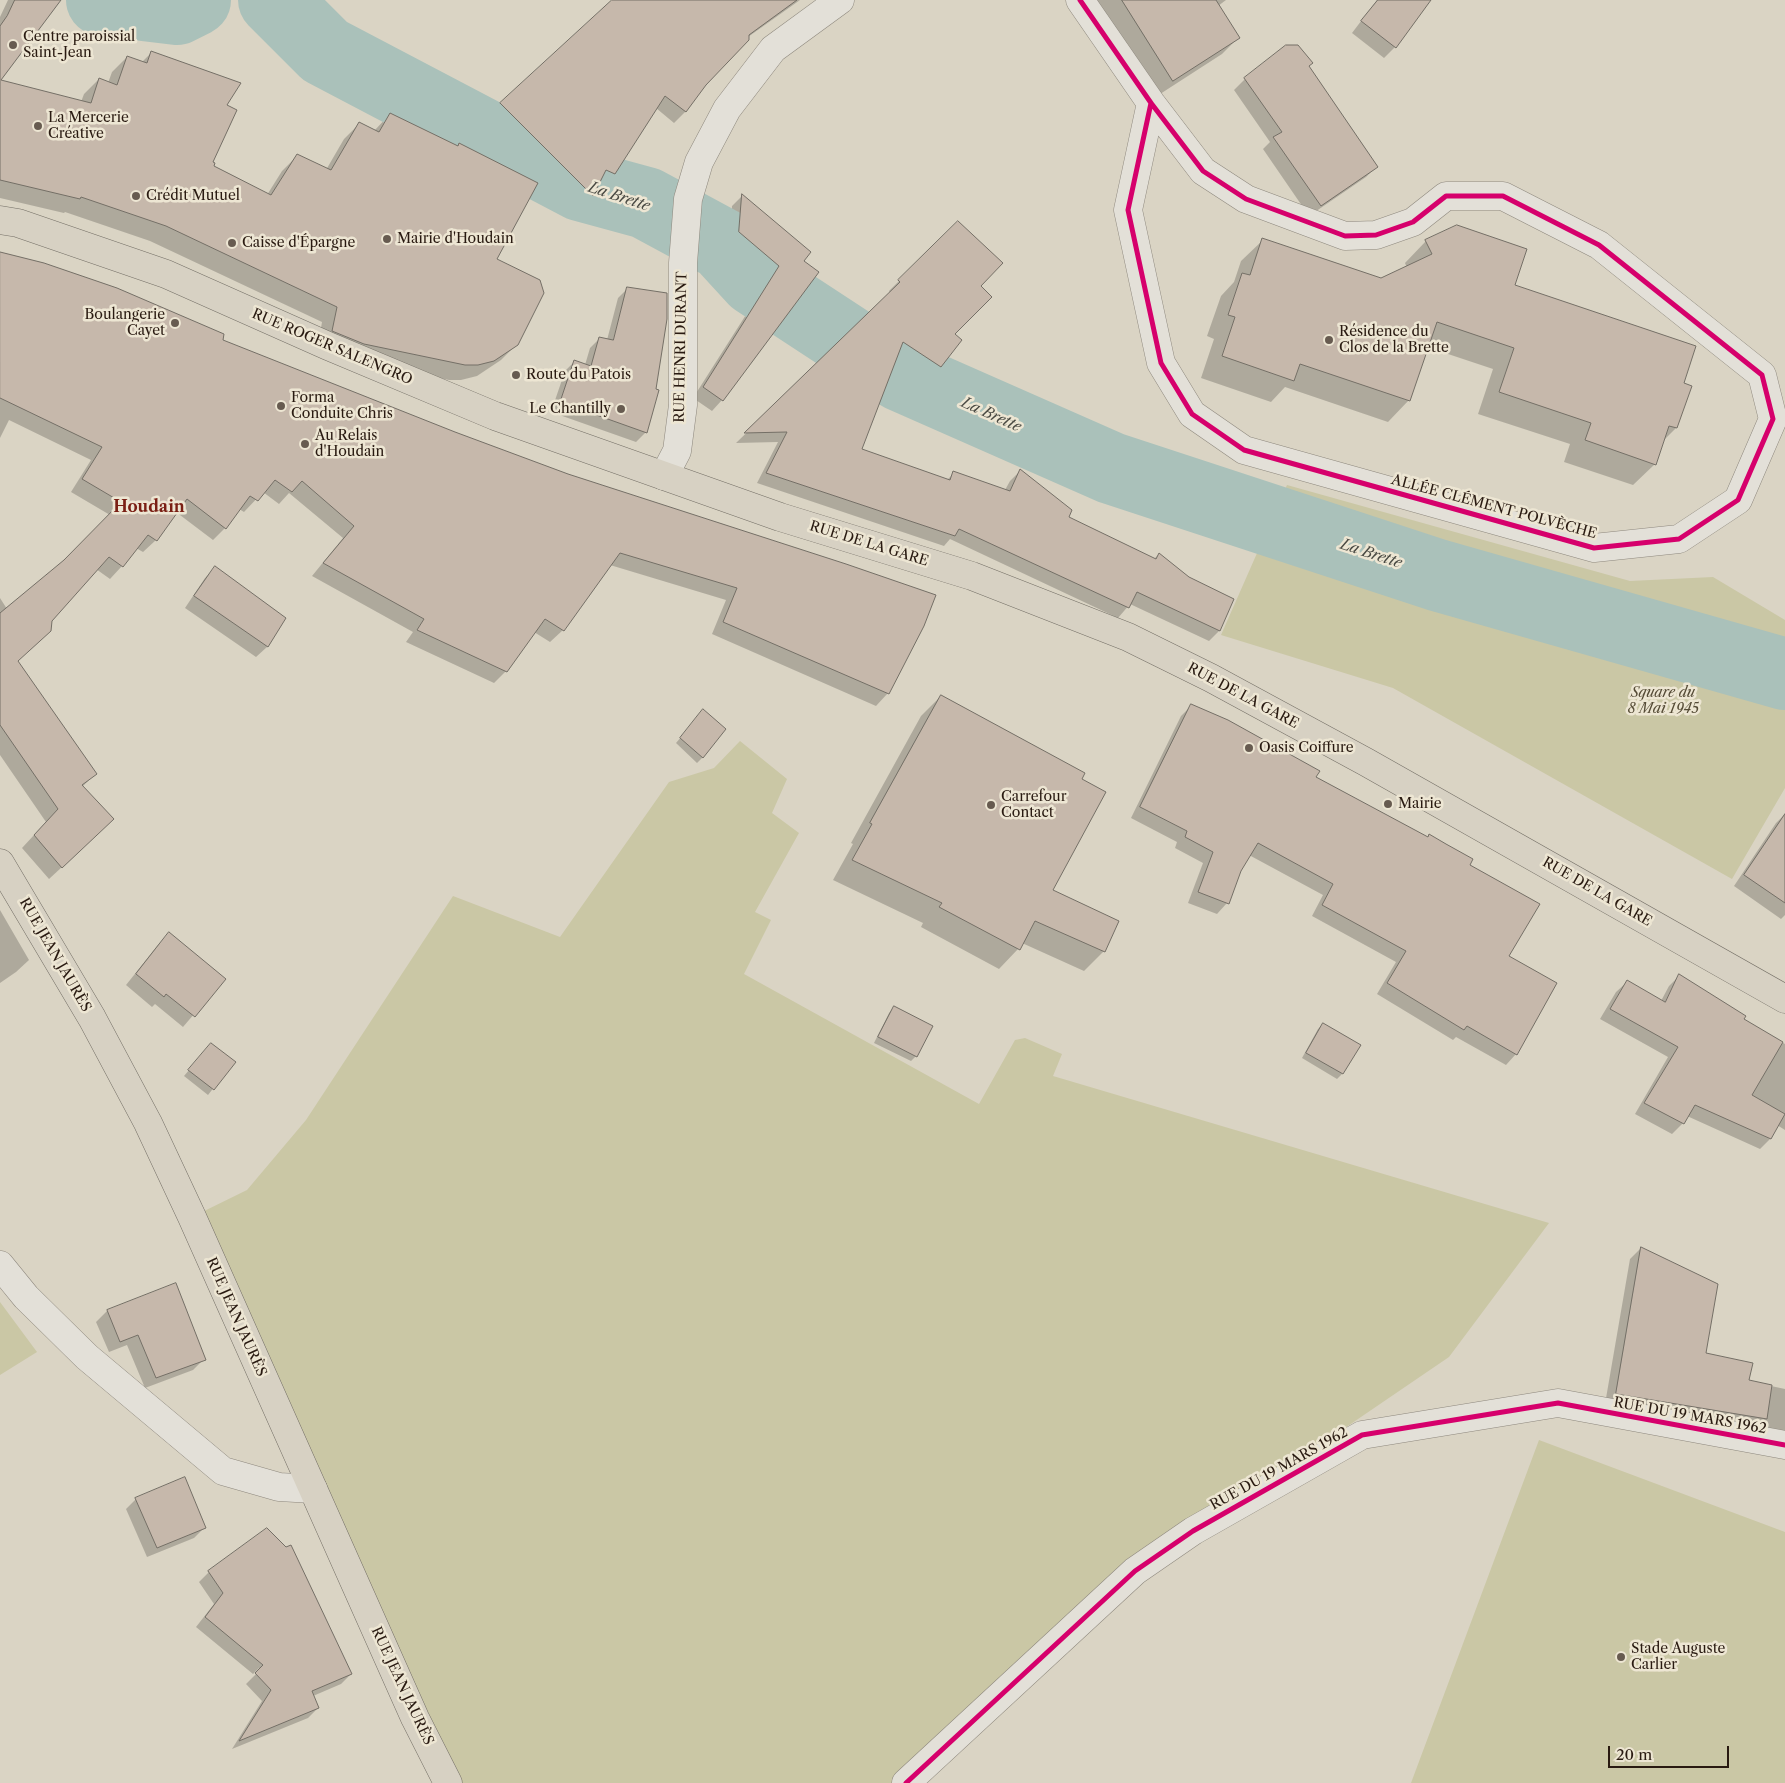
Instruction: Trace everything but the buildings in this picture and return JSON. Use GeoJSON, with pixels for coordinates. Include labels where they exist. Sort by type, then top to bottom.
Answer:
{"type":"FeatureCollection","features":[{"type":"Feature","properties":{"kind":"main road","name":"RUE ROGER SALENGRO"},"geometry":{"type":"LineString","coordinates":[[0,220],[27,226],[166,274],[495,416],[664,476]]}},
{"type":"Feature","properties":{"kind":"main road","name":"RUE DE LA GARE"},"geometry":{"type":"LineString","coordinates":[[664,476],[780,517],[972,576],[1128,637],[1211,678],[1358,758],[1785,999]]}},
{"type":"Feature","properties":{"kind":"main road","name":"RUE JEAN JAURÈS"},"geometry":{"type":"LineString","coordinates":[[0,863],[92,1018],[148,1123],[192,1216],[415,1718],[448,1783]]}},
{"type":"Feature","properties":{"kind":"street","name":"RUE HENRI DURANT"},"geometry":{"type":"LineString","coordinates":[[664,476],[677,451],[682,405],[684,244],[688,199],[699,162],[727,109],[773,49],[840,0]]}},
{"type":"Feature","properties":{"kind":"street","name":"ALLÉE CLÉMENT POLVÈCHE"},"geometry":{"type":"LineString","coordinates":[[1080,0],[1151,103],[1203,171],[1246,199],[1345,236],[1376,235],[1413,222],[1446,196],[1503,196],[1599,245],[1762,375],[1773,419],[1738,500],[1679,539],[1594,548],[1244,450],[1192,414],[1161,363],[1128,210],[1151,103]]}},
{"type":"Feature","properties":{"kind":"street"},"geometry":{"type":"LineString","coordinates":[[0,1265],[26,1297],[86,1357],[223,1471],[279,1487],[313,1489]]}},
{"type":"Feature","properties":{"kind":"street","name":"RUE DU 19 MARS 1962"},"geometry":{"type":"LineString","coordinates":[[906,1783],[1135,1571],[1193,1531],[1362,1435],[1558,1403],[1785,1445]]}},
{"type":"Feature","properties":{"kind":"green space","name":"Square du 8 Mai 1945"},"geometry":{"type":"Polygon","coordinates":[[[1287,485],[1630,581],[1713,577],[1785,620],[1785,788],[1732,879],[1393,688],[1221,635],[1287,485]]]}},
{"type":"Feature","properties":{"kind":"green space"},"geometry":{"type":"Polygon","coordinates":[[[740,741],[787,779],[772,813],[799,833],[755,912],[771,920],[744,974],[979,1104],[1015,1040],[1025,1038],[1062,1054],[1053,1076],[1549,1223],[1449,1357],[1135,1571],[906,1783],[448,1783],[192,1217],[247,1190],[306,1120],[453,896],[560,937],[669,782],[714,768],[740,741]]]}},
{"type":"Feature","properties":{"kind":"green space"},"geometry":{"type":"Polygon","coordinates":[[[0,1302],[37,1352],[0,1375],[0,1302]]]}},
{"type":"Feature","properties":{"kind":"green space","name":"Stade Auguste Carlier"},"geometry":{"type":"Polygon","coordinates":[[[1539,1440],[1785,1532],[1785,1783],[1411,1783],[1539,1440]]]}},
{"type":"Feature","properties":{"kind":"waterway","name":"La Brette"},"geometry":{"type":"LineString","coordinates":[[102,0],[177,9],[195,0]]}},
{"type":"Feature","properties":{"kind":"waterway","name":"La Brette"},"geometry":{"type":"LineString","coordinates":[[274,0],[325,51],[580,185],[646,203],[722,244],[755,280],[900,375],[1111,468],[1437,575],[1785,674]]}},
{"type":"Feature","properties":{"kind":"cycle path"},"geometry":{"type":"LineString","coordinates":[[1080,0],[1151,103],[1203,171],[1246,199],[1345,236],[1376,235],[1413,222],[1446,196],[1503,196],[1599,245],[1762,375],[1773,419],[1738,500],[1679,539],[1594,548],[1244,450],[1192,414],[1161,363],[1128,210],[1151,103]]}},
{"type":"Feature","properties":{"kind":"cycle path"},"geometry":{"type":"LineString","coordinates":[[906,1783],[1135,1571],[1193,1531],[1362,1435],[1558,1403],[1785,1445]]}},
{"type":"Feature","properties":{"kind":"place","name":"Centre paroissial Saint-Jean"},"geometry":{"type":"Point","coordinates":[13,45]}},
{"type":"Feature","properties":{"kind":"place","name":"La Mercerie Créative"},"geometry":{"type":"Point","coordinates":[38,126]}},
{"type":"Feature","properties":{"kind":"place","name":"Crédit Mutuel"},"geometry":{"type":"Point","coordinates":[136,196]}},
{"type":"Feature","properties":{"kind":"place","name":"Mairie d'Houdain"},"geometry":{"type":"Point","coordinates":[387,239]}},
{"type":"Feature","properties":{"kind":"place","name":"Caisse d'Épargne"},"geometry":{"type":"Point","coordinates":[232,243]}},
{"type":"Feature","properties":{"kind":"place","name":"Boulangerie Cayet"},"geometry":{"type":"Point","coordinates":[175,323]}},
{"type":"Feature","properties":{"kind":"place","name":"Résidence du Clos de la Brette"},"geometry":{"type":"Point","coordinates":[1329,340]}},
{"type":"Feature","properties":{"kind":"place","name":"Route du Patois"},"geometry":{"type":"Point","coordinates":[516,375]}},
{"type":"Feature","properties":{"kind":"place","name":"Forma Conduite Chris"},"geometry":{"type":"Point","coordinates":[281,406]}},
{"type":"Feature","properties":{"kind":"place","name":"Le Chantilly"},"geometry":{"type":"Point","coordinates":[621,409]}},
{"type":"Feature","properties":{"kind":"place","name":"Au Relais d'Houdain"},"geometry":{"type":"Point","coordinates":[305,444]}},
{"type":"Feature","properties":{"kind":"place","name":"Oasis Coiffure"},"geometry":{"type":"Point","coordinates":[1249,748]}},
{"type":"Feature","properties":{"kind":"place","name":"Mairie"},"geometry":{"type":"Point","coordinates":[1388,804]}},
{"type":"Feature","properties":{"kind":"place","name":"Carrefour Contact"},"geometry":{"type":"Point","coordinates":[991,805]}},
{"type":"Feature","properties":{"kind":"place","name":"Stade Auguste Carlier"},"geometry":{"type":"Point","coordinates":[1621,1657]}},
{"type":"Feature","properties":{"kind":"district","name":"Houdain"},"geometry":{"type":"Point","coordinates":[149,507]}}]}
